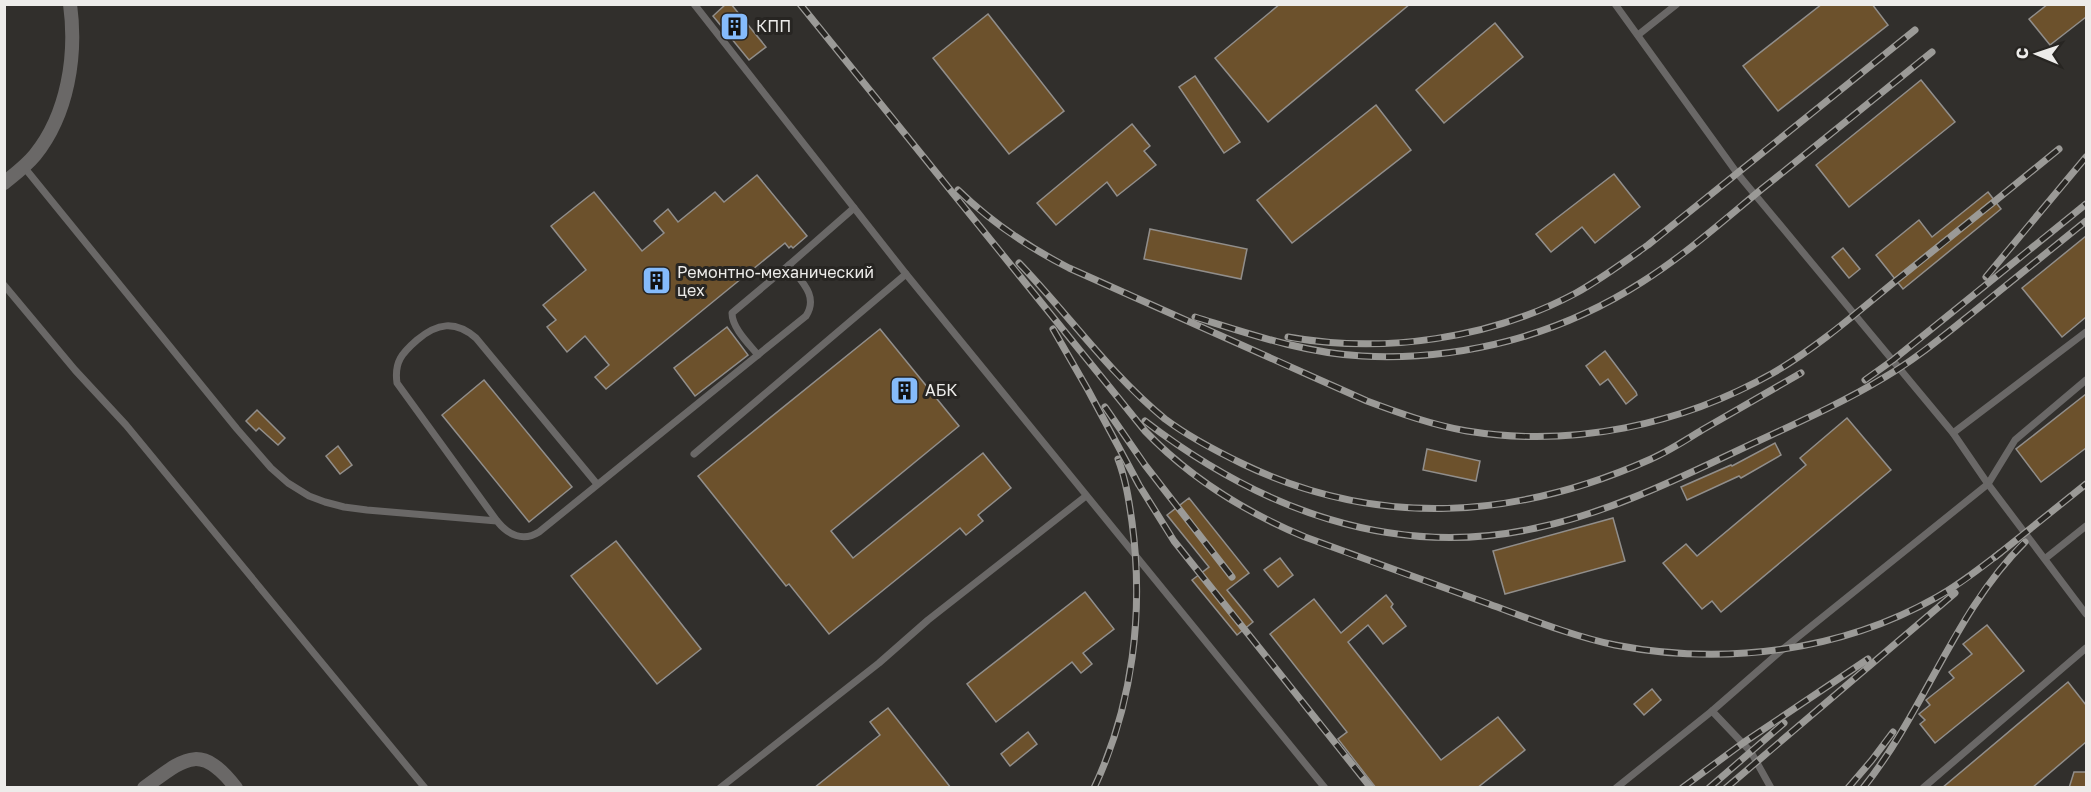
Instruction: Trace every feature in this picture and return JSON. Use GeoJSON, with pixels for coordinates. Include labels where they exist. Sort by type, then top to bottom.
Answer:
{"type":"FeatureCollection","features":[{"type":"Feature","properties":{"kind":"street"},"geometry":{"type":"LineString","coordinates":[[70,4],[73,24]]}},
{"type":"Feature","properties":{"kind":"street"},"geometry":{"type":"LineString","coordinates":[[4,183],[36,154],[59,115],[70,67],[73,24],[78,4]]}},
{"type":"Feature","properties":{"kind":"street"},"geometry":{"type":"LineString","coordinates":[[144,788],[183,761],[195,758],[218,766],[236,788]]}},
{"type":"Feature","properties":{"kind":"lane"},"geometry":{"type":"LineString","coordinates":[[694,4],[906,274],[1325,788]]}},
{"type":"Feature","properties":{"kind":"lane"},"geometry":{"type":"LineString","coordinates":[[1615,4],[1737,173],[1953,433],[1988,484],[2086,614]]}},
{"type":"Feature","properties":{"kind":"lane"},"geometry":{"type":"LineString","coordinates":[[1638,35],[1677,4]]}},
{"type":"Feature","properties":{"kind":"lane"},"geometry":{"type":"LineString","coordinates":[[24,167],[232,423],[271,468],[296,490],[344,507],[497,521]]}},
{"type":"Feature","properties":{"kind":"lane"},"geometry":{"type":"LineString","coordinates":[[758,355],[736,327],[732,313],[854,208]]}},
{"type":"Feature","properties":{"kind":"lane"},"geometry":{"type":"LineString","coordinates":[[597,484],[476,338],[462,328],[453,325],[435,327],[426,332],[402,354],[396,368],[398,383],[502,528],[512,535],[522,537],[534,535],[806,316],[811,307],[811,297],[789,265]]}},
{"type":"Feature","properties":{"kind":"lane"},"geometry":{"type":"LineString","coordinates":[[694,454],[906,274]]}},
{"type":"Feature","properties":{"kind":"lane"},"geometry":{"type":"LineString","coordinates":[[4,285],[75,370],[126,425],[425,788]]}},
{"type":"Feature","properties":{"kind":"lane"},"geometry":{"type":"LineString","coordinates":[[1953,433],[2086,332]]}},
{"type":"Feature","properties":{"kind":"lane"},"geometry":{"type":"LineString","coordinates":[[1616,788],[1712,711],[1783,649],[1988,484],[2015,440],[2086,380]]}},
{"type":"Feature","properties":{"kind":"lane"},"geometry":{"type":"LineString","coordinates":[[720,788],[1086,496]]}},
{"type":"Feature","properties":{"kind":"lane"},"geometry":{"type":"LineString","coordinates":[[2046,558],[2086,526]]}},
{"type":"Feature","properties":{"kind":"lane"},"geometry":{"type":"LineString","coordinates":[[1923,788],[2086,648]]}},
{"type":"Feature","properties":{"kind":"lane"},"geometry":{"type":"LineString","coordinates":[[1712,711],[1751,752],[1772,788]]}},
{"type":"Feature","properties":{"kind":"building","name":"КПП"},"geometry":{"type":"Polygon","coordinates":[[[726,4],[731,4],[766,47],[749,60],[713,16],[726,4]]]}},
{"type":"Feature","properties":{"kind":"building"},"geometry":{"type":"Polygon","coordinates":[[[1280,4],[1410,4],[1268,122],[1215,58],[1280,4]]]}},
{"type":"Feature","properties":{"kind":"building"},"geometry":{"type":"Polygon","coordinates":[[[1822,4],[1872,4],[1888,25],[1778,111],[1743,66],[1822,4]]]}},
{"type":"Feature","properties":{"kind":"building"},"geometry":{"type":"Polygon","coordinates":[[[2048,4],[2086,4],[2086,17],[2050,45],[2029,19],[2048,4]]]}},
{"type":"Feature","properties":{"kind":"building"},"geometry":{"type":"Polygon","coordinates":[[[988,14],[1064,111],[1009,154],[933,58],[988,14]]]}},
{"type":"Feature","properties":{"kind":"building"},"geometry":{"type":"Polygon","coordinates":[[[1495,23],[1523,57],[1444,123],[1416,90],[1495,23]]]}},
{"type":"Feature","properties":{"kind":"building"},"geometry":{"type":"Polygon","coordinates":[[[1195,76],[1240,142],[1224,153],[1179,87],[1195,76]]]}},
{"type":"Feature","properties":{"kind":"building"},"geometry":{"type":"Polygon","coordinates":[[[1921,80],[1955,122],[1849,207],[1816,165],[1921,80]]]}},
{"type":"Feature","properties":{"kind":"building"},"geometry":{"type":"Polygon","coordinates":[[[1376,105],[1411,150],[1292,243],[1257,200],[1376,105]]]}},
{"type":"Feature","properties":{"kind":"building"},"geometry":{"type":"Polygon","coordinates":[[[1132,124],[1150,146],[1144,151],[1156,165],[1117,196],[1107,182],[1056,225],[1037,203],[1132,124]]]}},
{"type":"Feature","properties":{"kind":"building"},"geometry":{"type":"Polygon","coordinates":[[[1614,174],[1640,207],[1595,243],[1582,227],[1551,252],[1536,234],[1614,174]]]}},
{"type":"Feature","properties":{"kind":"building","name":"Ремонтно-механический цех"},"geometry":{"type":"Polygon","coordinates":[[[757,175],[807,236],[793,248],[791,246],[789,248],[785,243],[606,389],[595,377],[609,365],[585,336],[567,352],[547,327],[556,320],[543,305],[586,270],[551,226],[594,192],[642,251],[664,233],[654,221],[668,209],[678,222],[715,192],[724,202],[757,175]]]}},
{"type":"Feature","properties":{"kind":"building"},"geometry":{"type":"Polygon","coordinates":[[[1988,192],[2001,209],[1903,289],[1876,255],[1919,220],[1932,237],[1988,192]]]}},
{"type":"Feature","properties":{"kind":"building"},"geometry":{"type":"Polygon","coordinates":[[[1150,229],[1247,249],[1241,279],[1144,259],[1150,229]]]}},
{"type":"Feature","properties":{"kind":"building"},"geometry":{"type":"Polygon","coordinates":[[[2086,236],[2086,317],[2062,337],[2022,288],[2086,236]]]}},
{"type":"Feature","properties":{"kind":"building"},"geometry":{"type":"Polygon","coordinates":[[[1843,248],[1860,269],[1849,278],[1832,257],[1843,248]]]}},
{"type":"Feature","properties":{"kind":"building"},"geometry":{"type":"Polygon","coordinates":[[[727,327],[748,355],[695,396],[674,368],[727,327]]]}},
{"type":"Feature","properties":{"kind":"building"},"geometry":{"type":"Polygon","coordinates":[[[880,329],[959,426],[831,531],[853,558],[983,453],[1011,488],[978,515],[983,521],[966,535],[960,528],[829,634],[789,584],[786,586],[698,476],[880,329]]]}},
{"type":"Feature","properties":{"kind":"building"},"geometry":{"type":"Polygon","coordinates":[[[1605,351],[1636,392],[1637,395],[1626,404],[1608,379],[1600,385],[1586,366],[1605,351]]]}},
{"type":"Feature","properties":{"kind":"building"},"geometry":{"type":"Polygon","coordinates":[[[484,380],[572,487],[529,522],[442,415],[484,380]]]}},
{"type":"Feature","properties":{"kind":"building"},"geometry":{"type":"Polygon","coordinates":[[[2086,394],[2086,448],[2041,482],[2016,449],[2086,394]]]}},
{"type":"Feature","properties":{"kind":"building"},"geometry":{"type":"Polygon","coordinates":[[[257,410],[285,438],[278,445],[259,428],[256,431],[246,421],[257,410]]]}},
{"type":"Feature","properties":{"kind":"building"},"geometry":{"type":"Polygon","coordinates":[[[1847,418],[1891,470],[1721,612],[1712,601],[1702,609],[1663,563],[1686,544],[1697,556],[1806,465],[1800,458],[1847,418]]]}},
{"type":"Feature","properties":{"kind":"building"},"geometry":{"type":"Polygon","coordinates":[[[1775,443],[1781,455],[1741,478],[1739,476],[1687,500],[1681,487],[1732,466],[1775,443]]]}},
{"type":"Feature","properties":{"kind":"building"},"geometry":{"type":"Polygon","coordinates":[[[338,446],[352,465],[340,474],[326,456],[338,446]]]}},
{"type":"Feature","properties":{"kind":"building"},"geometry":{"type":"Polygon","coordinates":[[[1427,449],[1480,461],[1476,481],[1423,470],[1427,449]]]}},
{"type":"Feature","properties":{"kind":"building"},"geometry":{"type":"Polygon","coordinates":[[[1189,498],[1249,573],[1227,590],[1253,622],[1237,635],[1192,580],[1209,567],[1167,515],[1189,498]]]}},
{"type":"Feature","properties":{"kind":"building"},"geometry":{"type":"Polygon","coordinates":[[[1613,518],[1625,561],[1505,594],[1493,551],[1613,518]]]}},
{"type":"Feature","properties":{"kind":"building"},"geometry":{"type":"Polygon","coordinates":[[[616,541],[701,649],[657,684],[571,576],[616,541]]]}},
{"type":"Feature","properties":{"kind":"building"},"geometry":{"type":"Polygon","coordinates":[[[1280,558],[1293,575],[1278,587],[1264,570],[1280,558]]]}},
{"type":"Feature","properties":{"kind":"building"},"geometry":{"type":"Polygon","coordinates":[[[1085,592],[1114,629],[1083,653],[1092,664],[1081,673],[1072,662],[996,722],[967,684],[1085,592]]]}},
{"type":"Feature","properties":{"kind":"building"},"geometry":{"type":"Polygon","coordinates":[[[1386,595],[1393,604],[1391,607],[1406,626],[1383,644],[1368,625],[1348,642],[1441,760],[1498,717],[1525,750],[1477,788],[1376,788],[1338,739],[1347,732],[1270,634],[1314,599],[1341,633],[1386,595]]]}},
{"type":"Feature","properties":{"kind":"building"},"geometry":{"type":"Polygon","coordinates":[[[1987,625],[2024,671],[1935,743],[1920,724],[1925,720],[1919,714],[1930,705],[1926,700],[1954,678],[1949,672],[1972,654],[1963,644],[1987,625]]]}},
{"type":"Feature","properties":{"kind":"building"},"geometry":{"type":"Polygon","coordinates":[[[2068,682],[2086,705],[2086,742],[2032,788],[1942,788],[2068,682]]]}},
{"type":"Feature","properties":{"kind":"building"},"geometry":{"type":"Polygon","coordinates":[[[1652,689],[1661,700],[1644,715],[1634,704],[1652,689]]]}},
{"type":"Feature","properties":{"kind":"building"},"geometry":{"type":"Polygon","coordinates":[[[888,708],[951,788],[814,788],[880,735],[870,722],[888,708]]]}},
{"type":"Feature","properties":{"kind":"building"},"geometry":{"type":"Polygon","coordinates":[[[1028,732],[1037,744],[1010,766],[1001,754],[1028,732]]]}},
{"type":"Feature","properties":{"kind":"building"},"geometry":{"type":"Polygon","coordinates":[[[2074,772],[2086,772],[2086,788],[2069,788],[2074,772]]]}},
{"type":"Feature","properties":{"kind":"railway"},"geometry":{"type":"LineString","coordinates":[[800,4],[1145,431],[1200,479],[1240,505],[1283,527],[1374,563],[1583,637],[1615,645],[1697,654],[1739,654],[1780,650],[1861,631],[1900,616],[1937,597],[2000,553]]}},
{"type":"Feature","properties":{"kind":"railway"},"geometry":{"type":"LineString","coordinates":[[1288,337],[1361,344],[1436,339],[1508,322],[1576,293],[1648,245],[1915,30]]}},
{"type":"Feature","properties":{"kind":"railway"},"geometry":{"type":"LineString","coordinates":[[1195,317],[1298,347],[1362,356],[1436,354],[1472,349],[1543,330],[1610,301],[1674,260],[1932,52]]}},
{"type":"Feature","properties":{"kind":"railway"},"geometry":{"type":"LineString","coordinates":[[958,190],[1010,233],[1069,268],[1367,401],[1416,418],[1467,431],[1507,436],[1546,436],[1586,434],[1663,419],[1738,391],[1773,373],[1834,331],[2059,149]]}},
{"type":"Feature","properties":{"kind":"railway"},"geometry":{"type":"LineString","coordinates":[[1986,277],[2086,157]]}},
{"type":"Feature","properties":{"kind":"railway"},"geometry":{"type":"LineString","coordinates":[[1865,380],[2086,204]]}},
{"type":"Feature","properties":{"kind":"railway"},"geometry":{"type":"LineString","coordinates":[[1145,421],[1188,452],[1234,479],[1280,502],[1329,519],[1379,531],[1430,537],[1482,536],[1536,528],[1585,515],[1655,489],[1806,419],[1866,388],[1929,347],[2086,221]]}},
{"type":"Feature","properties":{"kind":"railway"},"geometry":{"type":"LineString","coordinates":[[1019,263],[1126,383],[1165,419],[1184,432],[1243,464],[1294,485],[1345,499],[1396,507],[1447,508],[1499,504],[1550,494],[1601,479],[1651,459],[1801,373]]}},
{"type":"Feature","properties":{"kind":"railway"},"geometry":{"type":"LineString","coordinates":[[1053,329],[1139,485],[1174,541],[1371,788]]}},
{"type":"Feature","properties":{"kind":"railway"},"geometry":{"type":"LineString","coordinates":[[1105,407],[1145,465],[1232,577]]}},
{"type":"Feature","properties":{"kind":"railway"},"geometry":{"type":"LineString","coordinates":[[1094,788],[1118,724],[1132,658],[1136,624],[1137,590],[1132,522],[1118,459]]}},
{"type":"Feature","properties":{"kind":"railway"},"geometry":{"type":"LineString","coordinates":[[1995,557],[2086,484]]}},
{"type":"Feature","properties":{"kind":"railway"},"geometry":{"type":"LineString","coordinates":[[1863,788],[1904,727],[1978,599],[2025,542]]}},
{"type":"Feature","properties":{"kind":"railway"},"geometry":{"type":"LineString","coordinates":[[1726,788],[1955,593]]}},
{"type":"Feature","properties":{"kind":"railway"},"geometry":{"type":"LineString","coordinates":[[1682,788],[1743,743],[1868,659]]}},
{"type":"Feature","properties":{"kind":"railway"},"geometry":{"type":"LineString","coordinates":[[1709,788],[1784,723]]}},
{"type":"Feature","properties":{"kind":"railway"},"geometry":{"type":"LineString","coordinates":[[1848,788],[1893,732]]}},
{"type":"Feature","properties":{"kind":"place","name":"КПП"},"geometry":{"type":"Point","coordinates":[735,26]}},
{"type":"Feature","properties":{"kind":"place","name":"Ремонтно-механический цех"},"geometry":{"type":"Point","coordinates":[656,281]}},
{"type":"Feature","properties":{"kind":"place","name":"АБК"},"geometry":{"type":"Point","coordinates":[904,390]}}]}
